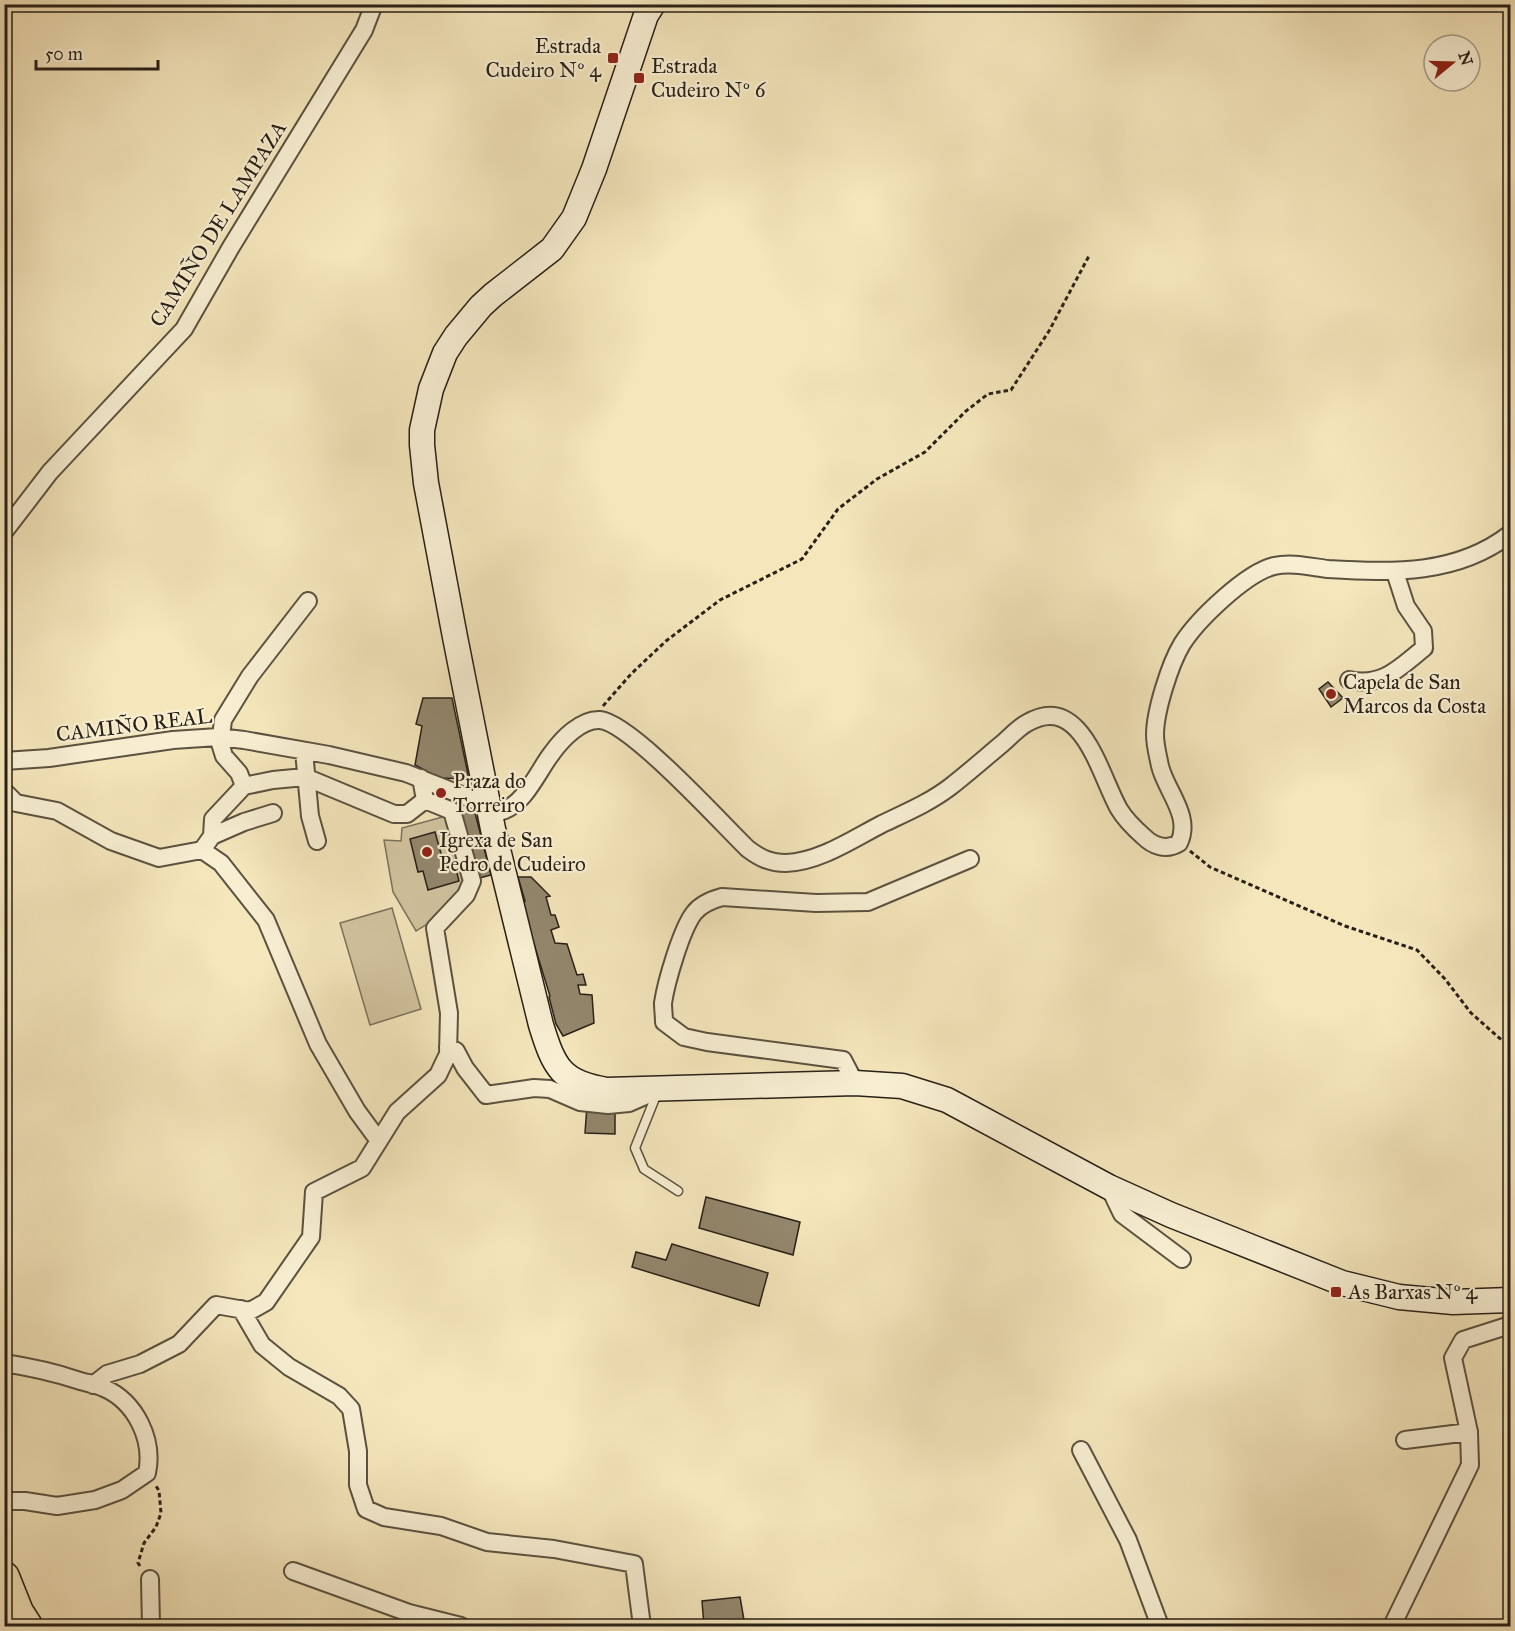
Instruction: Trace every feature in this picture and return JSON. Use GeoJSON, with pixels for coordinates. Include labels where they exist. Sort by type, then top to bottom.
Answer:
{"type":"FeatureCollection","features":[{"type":"Feature","properties":{"kind":"highway"},"geometry":{"type":"LineString","coordinates":[[4,1577],[18,1612],[27,1626]]}},
{"type":"Feature","properties":{"kind":"street","name":"CAMIÑO DE LAMPAZA"},"geometry":{"type":"LineString","coordinates":[[4,532],[50,472],[184,329],[231,247],[364,30],[374,4]]}},
{"type":"Feature","properties":{"kind":"street"},"geometry":{"type":"LineString","coordinates":[[653,4],[646,15],[594,170],[574,218],[552,249],[493,295],[456,336],[445,353],[431,388],[426,407],[422,445],[426,483],[488,807],[541,1025],[550,1053],[558,1067],[572,1081],[608,1090],[855,1083],[902,1086],[947,1100],[1109,1187],[1171,1215],[1342,1283],[1399,1297],[1453,1302],[1510,1300]]}},
{"type":"Feature","properties":{"kind":"street"},"geometry":{"type":"LineString","coordinates":[[488,807],[501,811],[508,809],[530,784],[556,747],[575,730],[591,721],[608,722],[625,733],[682,781],[748,849],[772,862],[787,863],[820,855],[925,803],[957,782],[1028,723],[1055,715],[1069,723],[1087,741],[1120,810],[1141,835],[1156,846],[1171,846],[1179,843],[1183,834],[1180,810],[1161,770],[1155,735],[1162,696],[1183,644],[1226,596],[1258,572],[1268,568],[1288,564],[1366,572],[1395,572],[1457,562],[1485,551],[1510,534]]}},
{"type":"Feature","properties":{"kind":"street"},"geometry":{"type":"LineString","coordinates":[[1348,680],[1361,682],[1380,680],[1424,648],[1423,631],[1406,606],[1395,572]]}},
{"type":"Feature","properties":{"kind":"street"},"geometry":{"type":"LineString","coordinates":[[243,822],[239,773],[224,756],[219,737],[223,720],[250,676],[308,601]]}},
{"type":"Feature","properties":{"kind":"street","name":"CAMIÑO REAL"},"geometry":{"type":"LineString","coordinates":[[4,761],[49,758],[173,740],[219,737],[329,754],[421,778],[488,807]]}},
{"type":"Feature","properties":{"kind":"street"},"geometry":{"type":"LineString","coordinates":[[304,751],[310,816],[318,841]]}},
{"type":"Feature","properties":{"kind":"street"},"geometry":{"type":"LineString","coordinates":[[212,836],[213,819],[239,791],[273,780],[305,777],[394,814],[407,814],[425,800]]}},
{"type":"Feature","properties":{"kind":"street"},"geometry":{"type":"LineString","coordinates":[[421,778],[425,800]]}},
{"type":"Feature","properties":{"kind":"street"},"geometry":{"type":"LineString","coordinates":[[4,791],[16,802],[57,811],[111,842],[159,858],[202,850],[221,862],[266,920],[318,1044],[357,1111],[379,1141]]}},
{"type":"Feature","properties":{"kind":"street"},"geometry":{"type":"LineString","coordinates":[[93,1385],[107,1374],[140,1364],[179,1344],[216,1305],[250,1311],[266,1302],[311,1237],[314,1192],[362,1168],[397,1112],[438,1075],[448,1054],[449,1013],[435,927],[466,895],[472,881],[452,811],[425,800]]}},
{"type":"Feature","properties":{"kind":"street"},"geometry":{"type":"LineString","coordinates":[[202,850],[212,836],[243,822],[273,813]]}},
{"type":"Feature","properties":{"kind":"street"},"geometry":{"type":"LineString","coordinates":[[855,1083],[843,1060],[706,1042],[684,1037],[664,1022],[663,1004],[670,972],[693,914],[702,905],[722,897],[816,903],[868,902],[970,859]]}},
{"type":"Feature","properties":{"kind":"street"},"geometry":{"type":"LineString","coordinates":[[448,1047],[456,1051],[465,1068],[486,1095],[534,1088],[550,1089],[580,1102],[608,1105],[629,1103],[658,1090]]}},
{"type":"Feature","properties":{"kind":"street"},"geometry":{"type":"LineString","coordinates":[[1109,1187],[1122,1214],[1182,1259]]}},
{"type":"Feature","properties":{"kind":"street"},"geometry":{"type":"LineString","coordinates":[[241,1310],[262,1345],[289,1367],[339,1396],[351,1409],[358,1451],[358,1485],[366,1509],[384,1517],[441,1526],[487,1542],[554,1549],[633,1564],[642,1626]]}},
{"type":"Feature","properties":{"kind":"street"},"geometry":{"type":"LineString","coordinates":[[1392,1626],[1470,1465],[1469,1432],[1452,1358],[1463,1340],[1510,1325]]}},
{"type":"Feature","properties":{"kind":"street"},"geometry":{"type":"LineString","coordinates":[[4,1363],[41,1368],[106,1388],[129,1406],[144,1430],[150,1458],[147,1473],[122,1490],[95,1500],[57,1506],[25,1501],[4,1501]]}},
{"type":"Feature","properties":{"kind":"street"},"geometry":{"type":"LineString","coordinates":[[1405,1440],[1469,1432]]}},
{"type":"Feature","properties":{"kind":"street"},"geometry":{"type":"LineString","coordinates":[[1081,1450],[1128,1540],[1160,1626]]}},
{"type":"Feature","properties":{"kind":"street"},"geometry":{"type":"LineString","coordinates":[[293,1571],[409,1613],[461,1626]]}},
{"type":"Feature","properties":{"kind":"street"},"geometry":{"type":"LineString","coordinates":[[150,1580],[151,1626]]}},
{"type":"Feature","properties":{"kind":"lane"},"geometry":{"type":"LineString","coordinates":[[658,1090],[635,1148],[644,1169],[678,1191]]}},
{"type":"Feature","properties":{"kind":"path"},"geometry":{"type":"LineString","coordinates":[[591,721],[631,674],[666,640],[720,600],[802,559],[838,508],[878,479],[925,452],[966,411],[988,394],[1011,390],[1048,331],[1090,254]]}},
{"type":"Feature","properties":{"kind":"path"},"geometry":{"type":"LineString","coordinates":[[1179,843],[1210,867],[1345,926],[1417,950],[1445,979],[1471,1012],[1504,1043],[1510,1045]]}},
{"type":"Feature","properties":{"kind":"path"},"geometry":{"type":"LineString","coordinates":[[147,1473],[159,1491],[161,1513],[156,1527],[144,1543],[138,1563],[150,1580]]}},
{"type":"Feature","properties":{"kind":"shaded area"},"geometry":{"type":"Polygon","coordinates":[[[450,815],[464,865],[466,879],[464,888],[447,910],[416,931],[393,892],[384,840],[401,841],[402,828],[450,815]]]}},
{"type":"Feature","properties":{"kind":"shaded area"},"geometry":{"type":"Polygon","coordinates":[[[392,908],[421,1009],[370,1025],[340,923],[392,908]]]}},
{"type":"Feature","properties":{"kind":"building","name":"Capela de San Marcos da Costa"},"geometry":{"type":"Polygon","coordinates":[[[1328,682],[1343,698],[1331,707],[1319,689],[1328,682]]]}},
{"type":"Feature","properties":{"kind":"building"},"geometry":{"type":"Polygon","coordinates":[[[423,698],[452,698],[469,779],[439,778],[415,765],[422,726],[416,724],[423,698]]]}},
{"type":"Feature","properties":{"kind":"building"},"geometry":{"type":"Polygon","coordinates":[[[474,809],[491,875],[472,880],[456,813],[474,809]]]}},
{"type":"Feature","properties":{"kind":"building","name":"Igrexa de San Pedro de Cudeiro"},"geometry":{"type":"Polygon","coordinates":[[[435,832],[445,868],[455,865],[459,881],[428,890],[423,871],[418,872],[410,839],[435,832]]]}},
{"type":"Feature","properties":{"kind":"building"},"geometry":{"type":"Polygon","coordinates":[[[518,877],[531,877],[550,896],[546,897],[551,915],[555,915],[559,927],[551,930],[555,943],[567,944],[577,975],[583,974],[586,985],[578,985],[580,994],[592,995],[594,1023],[563,1036],[556,1024],[550,996],[521,902],[525,901],[518,877]]]}},
{"type":"Feature","properties":{"kind":"building"},"geometry":{"type":"Polygon","coordinates":[[[587,1106],[615,1111],[615,1134],[585,1133],[587,1106]]]}},
{"type":"Feature","properties":{"kind":"building"},"geometry":{"type":"Polygon","coordinates":[[[706,1197],[800,1222],[793,1255],[699,1228],[706,1197]]]}},
{"type":"Feature","properties":{"kind":"building"},"geometry":{"type":"Polygon","coordinates":[[[672,1244],[768,1273],[759,1306],[632,1267],[636,1252],[666,1260],[672,1244]]]}},
{"type":"Feature","properties":{"kind":"building"},"geometry":{"type":"Polygon","coordinates":[[[740,1597],[745,1626],[704,1626],[702,1601],[740,1597]]]}},
{"type":"Feature","properties":{"kind":"waterway"},"geometry":{"type":"LineString","coordinates":[[4,26],[11,4]]}},
{"type":"Feature","properties":{"kind":"place","name":"Estrada Cudeiro Nº 4"},"geometry":{"type":"Point","coordinates":[613,58]}},
{"type":"Feature","properties":{"kind":"place","name":"Estrada Cudeiro Nº 6"},"geometry":{"type":"Point","coordinates":[639,78]}},
{"type":"Feature","properties":{"kind":"place","name":"Capela de San Marcos da Costa"},"geometry":{"type":"Point","coordinates":[1331,694]}},
{"type":"Feature","properties":{"kind":"place","name":"Praza do Torreiro"},"geometry":{"type":"Point","coordinates":[441,793]}},
{"type":"Feature","properties":{"kind":"place","name":"Igrexa de San Pedro de Cudeiro"},"geometry":{"type":"Point","coordinates":[427,852]}},
{"type":"Feature","properties":{"kind":"place","name":"As Barxas Nº 4"},"geometry":{"type":"Point","coordinates":[1336,1292]}}]}
